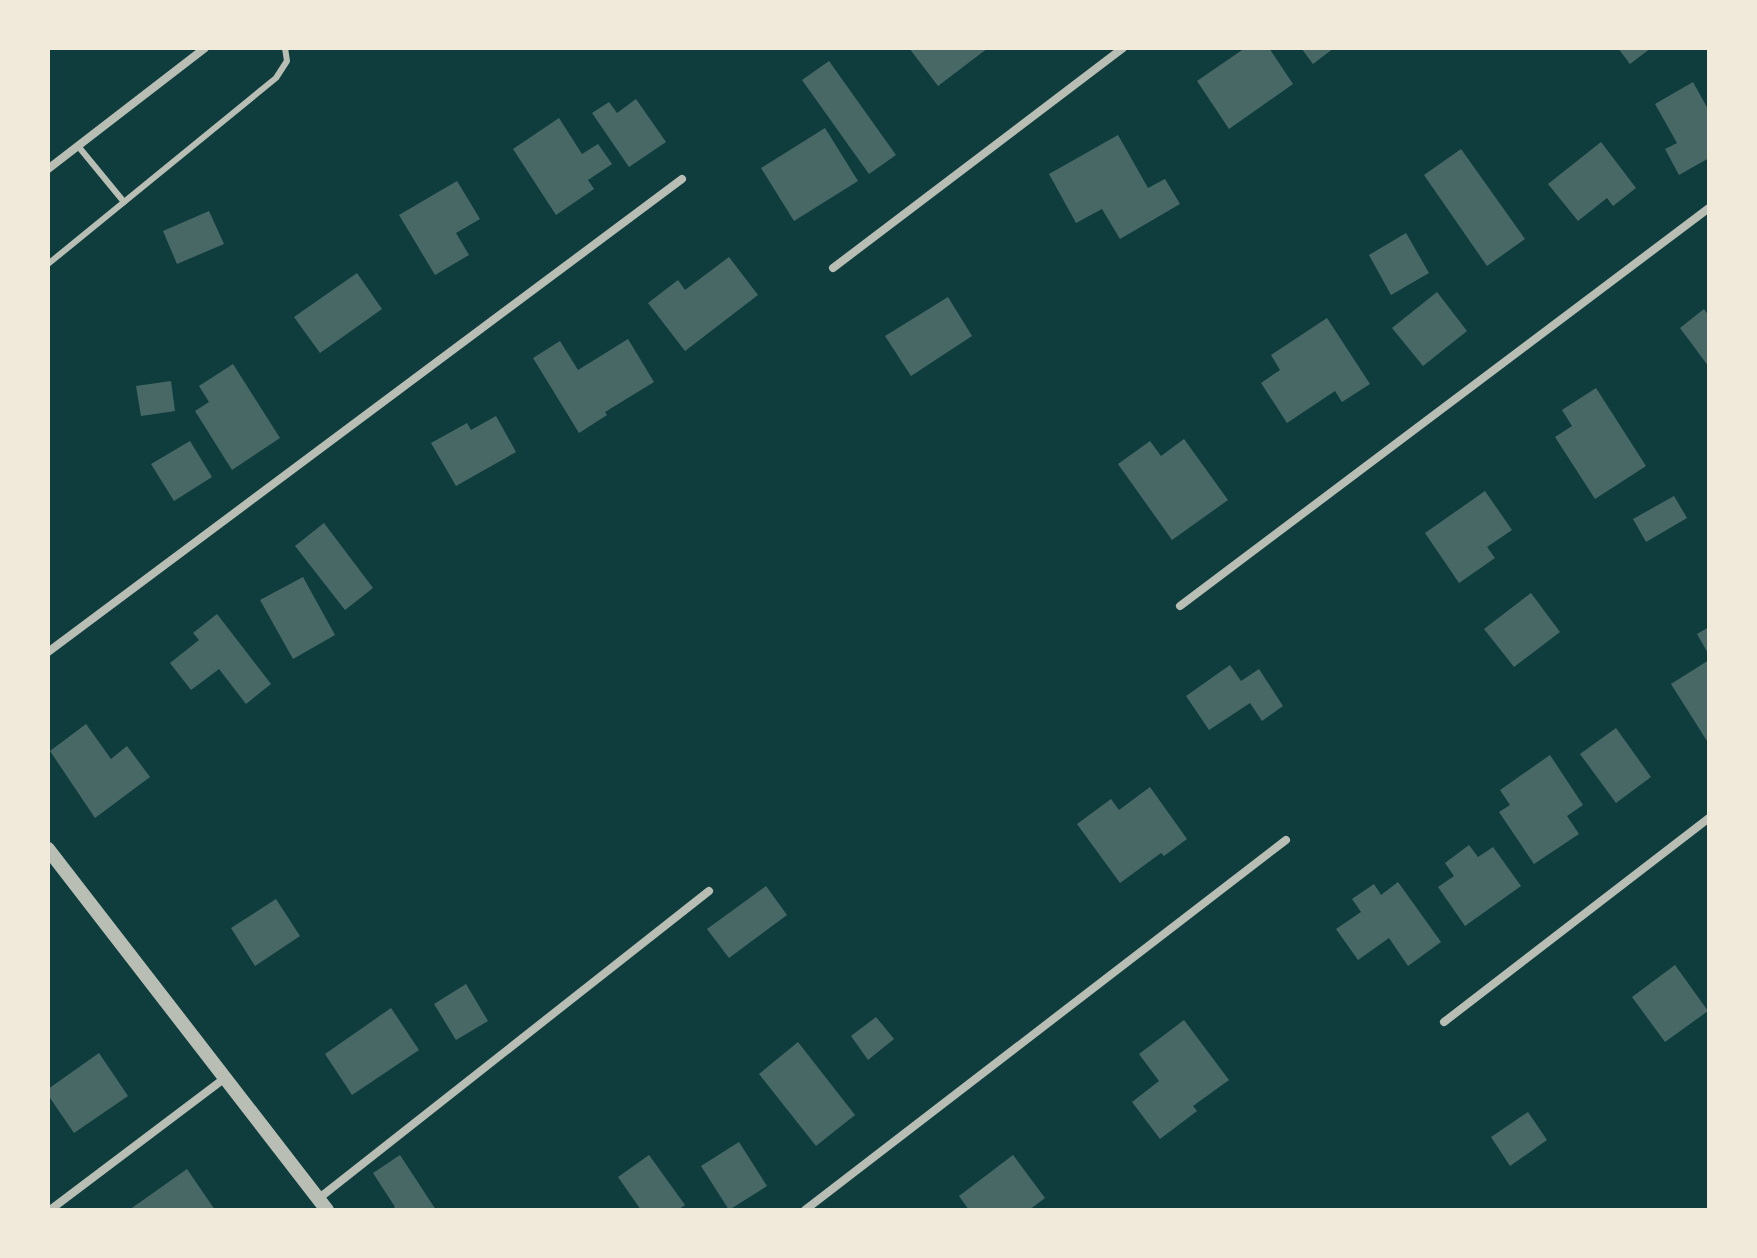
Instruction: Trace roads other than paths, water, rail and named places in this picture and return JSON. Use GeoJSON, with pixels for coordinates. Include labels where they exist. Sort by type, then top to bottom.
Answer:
{"type":"FeatureCollection","features":[{"type":"Feature","properties":{"kind":"street"},"geometry":{"type":"LineString","coordinates":[[48,169],[205,48]]}},
{"type":"Feature","properties":{"kind":"street"},"geometry":{"type":"LineString","coordinates":[[833,268],[1123,48]]}},
{"type":"Feature","properties":{"kind":"street"},"geometry":{"type":"LineString","coordinates":[[48,652],[682,179]]}},
{"type":"Feature","properties":{"kind":"street"},"geometry":{"type":"LineString","coordinates":[[1180,606],[1709,208]]}},
{"type":"Feature","properties":{"kind":"street"},"geometry":{"type":"LineString","coordinates":[[1444,1022],[1709,818]]}},
{"type":"Feature","properties":{"kind":"street"},"geometry":{"type":"LineString","coordinates":[[805,1210],[1286,840]]}},
{"type":"Feature","properties":{"kind":"street"},"geometry":{"type":"LineString","coordinates":[[48,849],[322,1205],[709,891]]}},
{"type":"Feature","properties":{"kind":"street"},"geometry":{"type":"LineString","coordinates":[[50,1210],[225,1078]]}},
{"type":"Feature","properties":{"kind":"lane"},"geometry":{"type":"LineString","coordinates":[[48,264],[276,78],[287,61],[285,48]]}},
{"type":"Feature","properties":{"kind":"lane"},"geometry":{"type":"LineString","coordinates":[[78,146],[124,202]]}}]}
